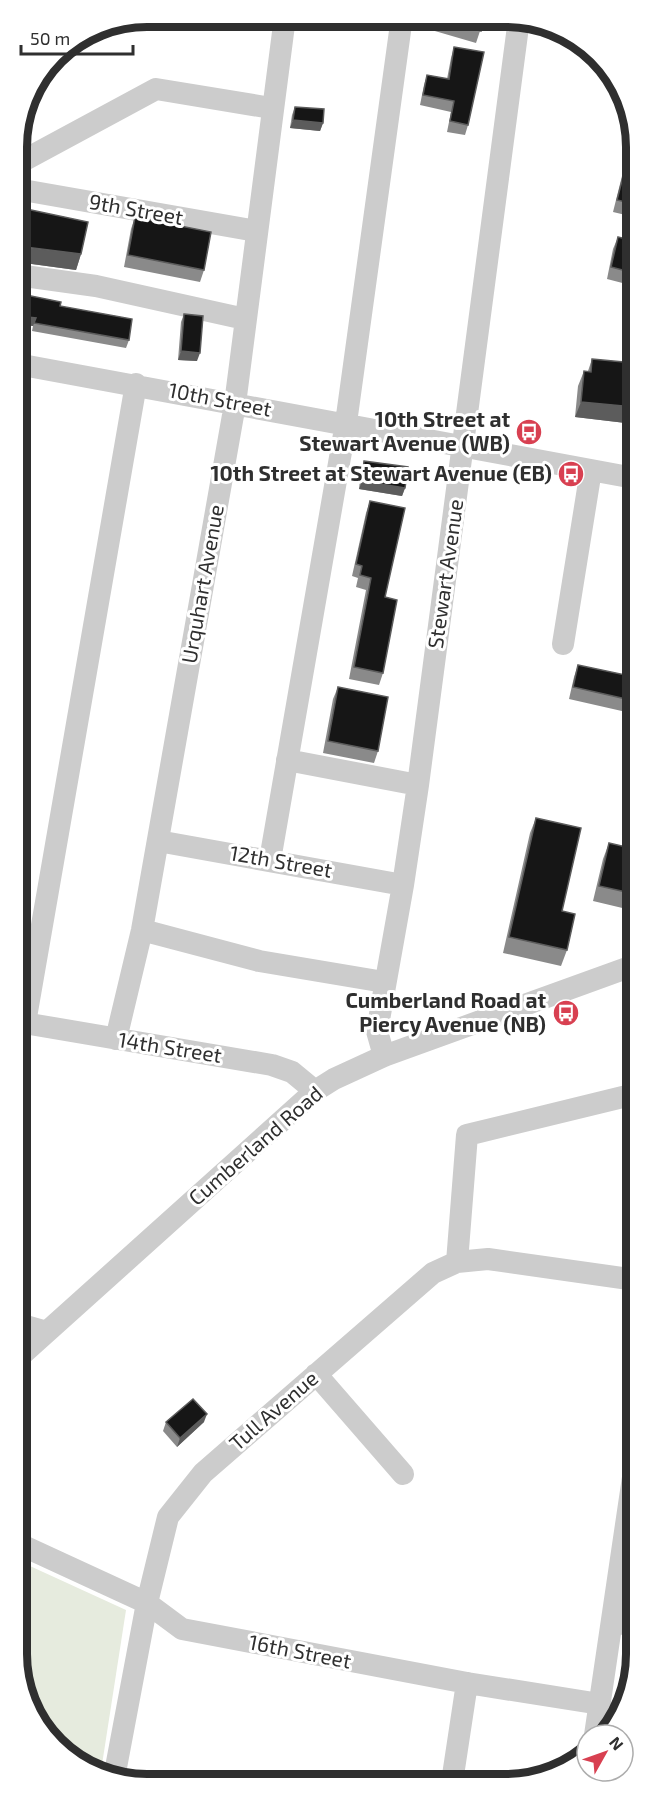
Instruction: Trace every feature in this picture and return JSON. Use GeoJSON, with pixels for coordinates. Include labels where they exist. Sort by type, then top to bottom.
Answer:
{"type":"FeatureCollection","features":[{"type":"Feature","properties":{"kind":"street","name":"Urquhart Avenue"},"geometry":{"type":"LineString","coordinates":[[116,1039],[142,930],[235,404],[271,108],[283,27]]}},
{"type":"Feature","properties":{"kind":"street"},"geometry":{"type":"LineString","coordinates":[[270,860],[346,423],[401,27]]}},
{"type":"Feature","properties":{"kind":"street","name":"Stewart Avenue"},"geometry":{"type":"LineString","coordinates":[[384,1056],[377,1031],[418,785],[518,28]]}},
{"type":"Feature","properties":{"kind":"street"},"geometry":{"type":"LineString","coordinates":[[27,159],[156,89],[271,108]]}},
{"type":"Feature","properties":{"kind":"street","name":"9th Street"},"geometry":{"type":"LineString","coordinates":[[27,191],[256,231]]}},
{"type":"Feature","properties":{"kind":"street"},"geometry":{"type":"LineString","coordinates":[[27,276],[96,286],[245,319]]}},
{"type":"Feature","properties":{"kind":"street","name":"10th Street"},"geometry":{"type":"LineString","coordinates":[[27,366],[136,384],[626,477]]}},
{"type":"Feature","properties":{"kind":"street"},"geometry":{"type":"LineString","coordinates":[[27,994],[136,384]]}},
{"type":"Feature","properties":{"kind":"street"},"geometry":{"type":"LineString","coordinates":[[562,644],[591,470]]}},
{"type":"Feature","properties":{"kind":"street"},"geometry":{"type":"LineString","coordinates":[[287,760],[418,785]]}},
{"type":"Feature","properties":{"kind":"street","name":"12th Street"},"geometry":{"type":"LineString","coordinates":[[158,841],[403,885]]}},
{"type":"Feature","properties":{"kind":"street"},"geometry":{"type":"LineString","coordinates":[[142,930],[259,961],[384,982]]}},
{"type":"Feature","properties":{"kind":"street","name":"Cumberland Road"},"geometry":{"type":"LineString","coordinates":[[27,1350],[315,1091],[334,1079],[384,1056],[626,968]]}},
{"type":"Feature","properties":{"kind":"street","name":"14th Street"},"geometry":{"type":"LineString","coordinates":[[27,1023],[272,1065],[292,1072],[315,1091]]}},
{"type":"Feature","properties":{"kind":"street"},"geometry":{"type":"LineString","coordinates":[[457,1262],[467,1135],[626,1096]]}},
{"type":"Feature","properties":{"kind":"street","name":"Tull Avenue"},"geometry":{"type":"LineString","coordinates":[[116,1770],[147,1603],[168,1517],[202,1473],[433,1274],[457,1262],[488,1259],[626,1279]]}},
{"type":"Feature","properties":{"kind":"street"},"geometry":{"type":"LineString","coordinates":[[27,1326],[47,1332]]}},
{"type":"Feature","properties":{"kind":"street"},"geometry":{"type":"LineString","coordinates":[[316,1374],[403,1474]]}},
{"type":"Feature","properties":{"kind":"street"},"geometry":{"type":"LineString","coordinates":[[597,1723],[626,1526]]}},
{"type":"Feature","properties":{"kind":"street","name":"16th Street"},"geometry":{"type":"LineString","coordinates":[[27,1548],[147,1603],[182,1629],[467,1683],[600,1704]]}},
{"type":"Feature","properties":{"kind":"street"},"geometry":{"type":"LineString","coordinates":[[612,1622],[626,1624]]}},
{"type":"Feature","properties":{"kind":"street"},"geometry":{"type":"LineString","coordinates":[[453,1774],[467,1683]]}},
{"type":"Feature","properties":{"kind":"shaded area"},"geometry":{"type":"Polygon","coordinates":[[[27,1565],[126,1610],[102,1765],[87,1758],[62,1739],[43,1714],[33,1693],[27,1654],[27,1565]]]}},
{"type":"Feature","properties":{"kind":"building"},"geometry":{"type":"Polygon","coordinates":[[[467,27],[482,27],[481,31],[467,27]]]}},
{"type":"Feature","properties":{"kind":"building"},"geometry":{"type":"Polygon","coordinates":[[[454,47],[484,52],[468,125],[450,121],[454,101],[423,95],[427,75],[449,79],[454,47]]]}},
{"type":"Feature","properties":{"kind":"building"},"geometry":{"type":"Polygon","coordinates":[[[295,107],[324,109],[323,123],[293,120],[295,107]]]}},
{"type":"Feature","properties":{"kind":"building"},"geometry":{"type":"Polygon","coordinates":[[[626,165],[626,202],[617,200],[626,165]]]}},
{"type":"Feature","properties":{"kind":"building"},"geometry":{"type":"Polygon","coordinates":[[[27,209],[88,222],[81,254],[27,247],[27,209]]]}},
{"type":"Feature","properties":{"kind":"building"},"geometry":{"type":"Polygon","coordinates":[[[135,217],[211,232],[204,270],[128,255],[135,217]]]}},
{"type":"Feature","properties":{"kind":"building"},"geometry":{"type":"Polygon","coordinates":[[[618,237],[626,239],[626,271],[611,267],[618,237]]]}},
{"type":"Feature","properties":{"kind":"building"},"geometry":{"type":"Polygon","coordinates":[[[27,295],[61,302],[60,306],[132,319],[129,340],[34,323],[36,318],[27,317],[27,295]]]}},
{"type":"Feature","properties":{"kind":"building"},"geometry":{"type":"Polygon","coordinates":[[[184,314],[203,316],[200,353],[181,351],[184,314]]]}},
{"type":"Feature","properties":{"kind":"building"},"geometry":{"type":"Polygon","coordinates":[[[592,359],[626,362],[626,406],[581,402],[584,371],[591,372],[592,359]]]}},
{"type":"Feature","properties":{"kind":"building"},"geometry":{"type":"Polygon","coordinates":[[[364,461],[408,467],[405,488],[362,481],[364,461]]]}},
{"type":"Feature","properties":{"kind":"building"},"geometry":{"type":"Polygon","coordinates":[[[370,501],[405,508],[385,597],[397,600],[383,673],[354,667],[371,578],[360,575],[362,566],[356,564],[370,501]]]}},
{"type":"Feature","properties":{"kind":"building"},"geometry":{"type":"Polygon","coordinates":[[[578,665],[626,675],[626,699],[573,687],[578,665]]]}},
{"type":"Feature","properties":{"kind":"building"},"geometry":{"type":"Polygon","coordinates":[[[338,687],[388,697],[378,751],[328,741],[338,687]]]}},
{"type":"Feature","properties":{"kind":"building"},"geometry":{"type":"Polygon","coordinates":[[[536,818],[581,828],[562,911],[575,914],[567,950],[509,937],[536,818]]]}},
{"type":"Feature","properties":{"kind":"building"},"geometry":{"type":"Polygon","coordinates":[[[609,843],[626,847],[626,892],[599,886],[609,843]]]}},
{"type":"Feature","properties":{"kind":"building"},"geometry":{"type":"Polygon","coordinates":[[[193,1399],[207,1414],[180,1438],[166,1422],[193,1399]]]}},
{"type":"Feature","properties":{"kind":"place","name":"10th Street at Stewart Avenue (WB)"},"geometry":{"type":"Point","coordinates":[529,432]}},
{"type":"Feature","properties":{"kind":"place","name":"10th Street at Stewart Avenue (EB)"},"geometry":{"type":"Point","coordinates":[571,474]}},
{"type":"Feature","properties":{"kind":"place","name":"Cumberland Road at Piercy Avenue (NB)"},"geometry":{"type":"Point","coordinates":[566,1013]}}]}
